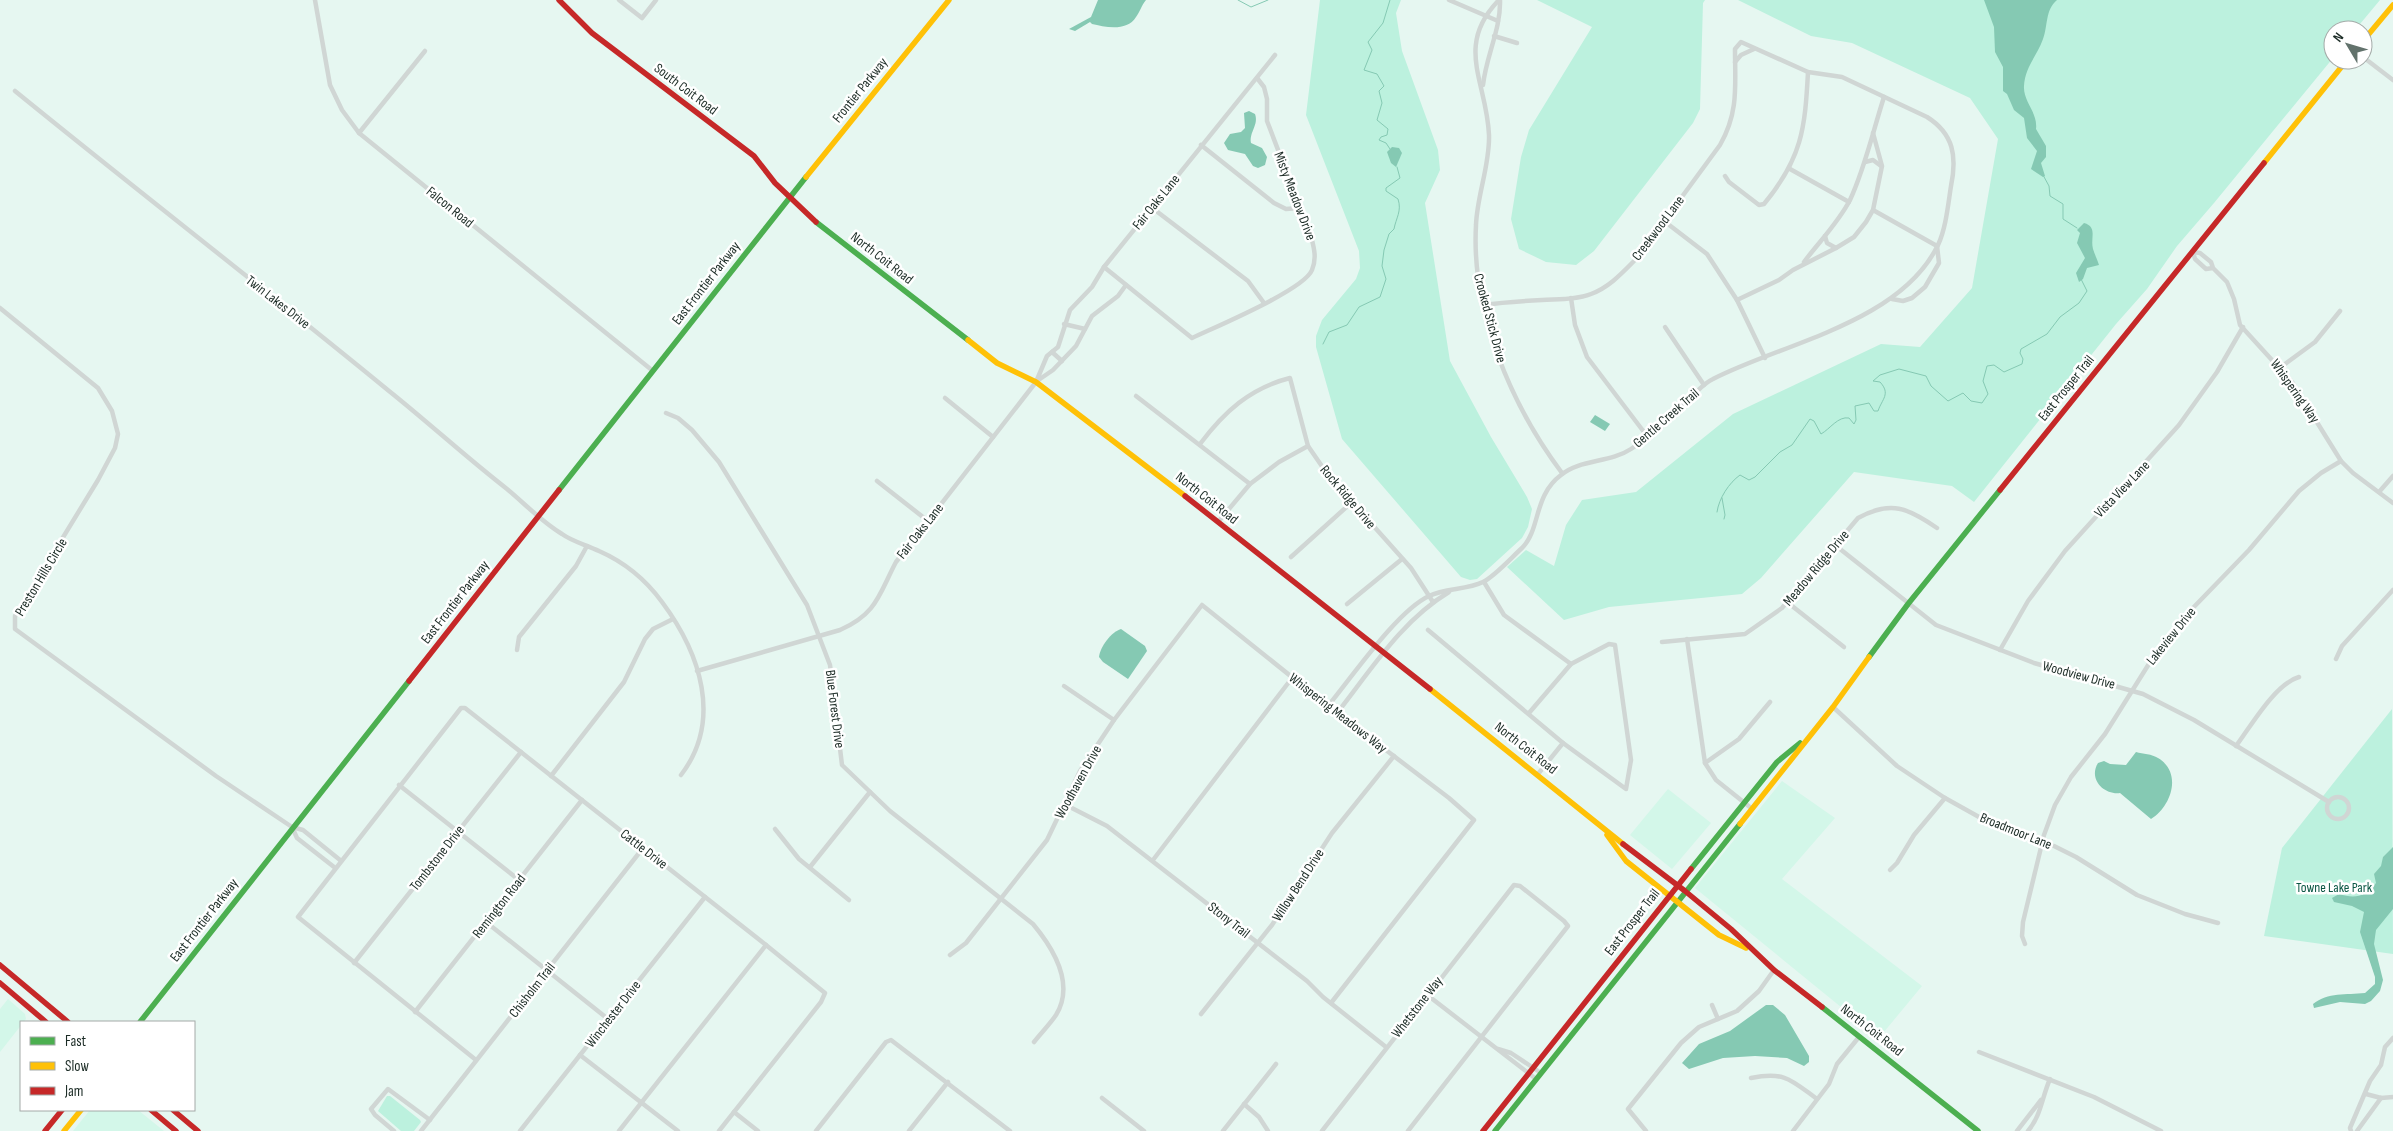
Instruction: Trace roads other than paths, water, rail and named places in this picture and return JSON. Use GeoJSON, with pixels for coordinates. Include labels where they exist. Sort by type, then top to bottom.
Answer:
{"type":"FeatureCollection","features":[{"type":"Feature","properties":{"kind":"street","name":"Falcon Road"},"geometry":{"type":"LineString","coordinates":[[315,0],[330,85],[342,110],[359,133],[653,371]]}},
{"type":"Feature","properties":{"kind":"street"},"geometry":{"type":"LineString","coordinates":[[619,0],[642,18],[656,0]]}},
{"type":"Feature","properties":{"kind":"street","name":"Frontier Parkway"},"geometry":{"type":"LineString","coordinates":[[790,197],[949,0]]}},
{"type":"Feature","properties":{"kind":"street"},"geometry":{"type":"LineString","coordinates":[[1448,0],[1484,17],[1498,21]]}},
{"type":"Feature","properties":{"kind":"street","name":"Crooked Stick Drive"},"geometry":{"type":"LineString","coordinates":[[1500,0],[1484,17],[1474,54],[1483,88],[1489,136],[1476,224],[1476,273],[1506,377],[1540,443],[1562,473]]}},
{"type":"Feature","properties":{"kind":"street","name":"Crooked Stick Drive"},"geometry":{"type":"LineString","coordinates":[[1483,88],[1484,71],[1498,21],[1500,0]]}},
{"type":"Feature","properties":{"kind":"street","name":"South Coit Road"},"geometry":{"type":"LineString","coordinates":[[560,1],[592,32],[754,156],[790,197]]}},
{"type":"Feature","properties":{"kind":"street"},"geometry":{"type":"LineString","coordinates":[[2373,29],[2393,5]]}},
{"type":"Feature","properties":{"kind":"street"},"geometry":{"type":"LineString","coordinates":[[1494,36],[1517,43]]}},
{"type":"Feature","properties":{"kind":"street","name":"Creekwood Lane"},"geometry":{"type":"LineString","coordinates":[[1484,305],[1508,301],[1571,298],[1590,295],[1618,277],[1637,258],[1720,145],[1731,126],[1735,106],[1736,49],[1741,42],[1755,49]]}},
{"type":"Feature","properties":{"kind":"street"},"geometry":{"type":"LineString","coordinates":[[1735,62],[1741,55],[1755,49],[1808,72],[1842,77],[1884,97],[1865,162],[1849,202],[1802,265]]}},
{"type":"Feature","properties":{"kind":"street"},"geometry":{"type":"LineString","coordinates":[[359,133],[425,51]]}},
{"type":"Feature","properties":{"kind":"street","name":"Fair Oaks Lane"},"geometry":{"type":"LineString","coordinates":[[697,671],[820,636],[851,625],[871,608],[883,592],[896,562],[1036,382],[1043,363],[1058,347],[1070,310],[1092,288],[1104,267],[1275,55]]}},
{"type":"Feature","properties":{"kind":"street"},"geometry":{"type":"LineString","coordinates":[[2373,65],[2393,80]]}},
{"type":"Feature","properties":{"kind":"street","name":"East Prosper Trail"},"geometry":{"type":"LineString","coordinates":[[1495,1131],[1833,707],[1908,604],[2340,70]]}},
{"type":"Feature","properties":{"kind":"street"},"geometry":{"type":"LineString","coordinates":[[1725,176],[1729,182],[1759,204],[1764,204],[1790,169],[1800,146],[1805,122],[1808,72]]}},
{"type":"Feature","properties":{"kind":"street","name":"Misty Meadow Drive"},"geometry":{"type":"LineString","coordinates":[[1126,285],[1192,338],[1294,288],[1312,272],[1316,255],[1311,236],[1266,121],[1267,99],[1264,87],[1257,78]]}},
{"type":"Feature","properties":{"kind":"street","name":"Twin Lakes Drive"},"geometry":{"type":"LineString","coordinates":[[15,92],[390,392],[459,452],[539,515],[560,534],[615,559],[638,576],[660,600],[673,619],[687,644],[697,671],[705,711],[703,729],[698,749],[681,775]]}},
{"type":"Feature","properties":{"kind":"street","name":"Gentle Creek Trail"},"geometry":{"type":"LineString","coordinates":[[1562,473],[1630,450],[1711,380],[1764,358],[1892,299],[1926,263],[1937,246],[1942,232],[1955,167],[1951,144],[1938,124],[1884,97]]}},
{"type":"Feature","properties":{"kind":"street"},"geometry":{"type":"LineString","coordinates":[[1737,300],[1779,280],[1802,265],[1854,237],[1873,210],[1882,166],[1872,133]]}},
{"type":"Feature","properties":{"kind":"street"},"geometry":{"type":"LineString","coordinates":[[1201,146],[1274,203],[1286,209],[1299,208]]}},
{"type":"Feature","properties":{"kind":"street"},"geometry":{"type":"LineString","coordinates":[[1865,162],[1873,160],[1882,166]]}},
{"type":"Feature","properties":{"kind":"street"},"geometry":{"type":"LineString","coordinates":[[1790,169],[1849,202]]}},
{"type":"Feature","properties":{"kind":"street","name":"East Frontier Parkway"},"geometry":{"type":"LineString","coordinates":[[141,1021],[790,197]]}},
{"type":"Feature","properties":{"kind":"street","name":"North Coit Road"},"geometry":{"type":"LineString","coordinates":[[790,197],[830,234],[997,363],[1036,382],[1377,647],[1538,774],[1603,829],[1685,891],[1731,929],[1774,970],[1978,1131]]}},
{"type":"Feature","properties":{"kind":"street"},"geometry":{"type":"LineString","coordinates":[[1152,207],[1248,281],[1264,303]]}},
{"type":"Feature","properties":{"kind":"street"},"geometry":{"type":"LineString","coordinates":[[1873,210],[1937,246]]}},
{"type":"Feature","properties":{"kind":"street"},"geometry":{"type":"LineString","coordinates":[[1664,221],[1708,254],[1737,300],[1764,358]]}},
{"type":"Feature","properties":{"kind":"street"},"geometry":{"type":"LineString","coordinates":[[1825,236],[1827,243],[1836,248]]}},
{"type":"Feature","properties":{"kind":"street","name":"Gentle Creek Trail"},"geometry":{"type":"LineString","coordinates":[[1892,299],[1903,301],[1912,298],[1925,288],[1939,263],[1937,246]]}},
{"type":"Feature","properties":{"kind":"street","name":"Whispering Way"},"geometry":{"type":"LineString","coordinates":[[2213,268],[2206,269],[2195,259],[2194,252],[2200,253],[2211,262],[2213,268],[2224,278],[2231,288],[2239,322],[2281,367],[2309,407],[2341,461],[2393,502]]}},
{"type":"Feature","properties":{"kind":"street"},"geometry":{"type":"LineString","coordinates":[[1104,267],[1126,285]]}},
{"type":"Feature","properties":{"kind":"street","name":"Fair Oaks Lane"},"geometry":{"type":"LineString","coordinates":[[1036,382],[1054,370],[1076,346],[1092,316],[1118,296],[1126,285]]}},
{"type":"Feature","properties":{"kind":"street"},"geometry":{"type":"LineString","coordinates":[[1571,298],[1575,325],[1587,357],[1647,436]]}},
{"type":"Feature","properties":{"kind":"street","name":"Preston Hills Circle"},"geometry":{"type":"LineString","coordinates":[[0,308],[98,388],[112,410],[118,434],[115,448],[98,480],[15,616],[15,629],[216,776],[292,827]]}},
{"type":"Feature","properties":{"kind":"street"},"geometry":{"type":"LineString","coordinates":[[2281,367],[2315,342],[2340,311]]}},
{"type":"Feature","properties":{"kind":"street"},"geometry":{"type":"LineString","coordinates":[[1064,324],[1085,329]]}},
{"type":"Feature","properties":{"kind":"street"},"geometry":{"type":"LineString","coordinates":[[1665,327],[1704,385]]}},
{"type":"Feature","properties":{"kind":"street","name":"Vista View Lane"},"geometry":{"type":"LineString","coordinates":[[2000,650],[2028,601],[2065,551],[2142,469],[2184,419],[2217,372],[2243,327]]}},
{"type":"Feature","properties":{"kind":"street"},"geometry":{"type":"LineString","coordinates":[[1052,352],[1062,361]]}},
{"type":"Feature","properties":{"kind":"street","name":"Rock Ridge Drive"},"geometry":{"type":"LineString","coordinates":[[1200,444],[1216,422],[1231,408],[1268,383],[1290,378],[1308,446],[1328,475],[1402,559],[1430,595],[1433,602]]}},
{"type":"Feature","properties":{"kind":"street"},"geometry":{"type":"LineString","coordinates":[[1136,396],[1250,484]]}},
{"type":"Feature","properties":{"kind":"street"},"geometry":{"type":"LineString","coordinates":[[945,398],[993,437]]}},
{"type":"Feature","properties":{"kind":"street","name":"Blue Forest Drive"},"geometry":{"type":"LineString","coordinates":[[666,413],[678,418],[692,430],[719,462],[807,605],[830,665],[842,765],[890,811],[1033,924],[1050,945],[1064,983],[1057,1014],[1034,1042]]}},
{"type":"Feature","properties":{"kind":"street"},"geometry":{"type":"LineString","coordinates":[[1218,522],[1250,484],[1279,462],[1308,446]]}},
{"type":"Feature","properties":{"kind":"street","name":"Lakeview Drive"},"geometry":{"type":"LineString","coordinates":[[2025,944],[2022,936],[2023,922],[2042,842],[2055,805],[2065,786],[2105,734],[2131,690],[2172,633],[2249,550],[2288,503],[2309,482],[2341,461]]}},
{"type":"Feature","properties":{"kind":"street"},"geometry":{"type":"LineString","coordinates":[[1328,706],[1400,618],[1430,595],[1484,582],[1525,545],[1532,532],[1541,500],[1562,473]]}},
{"type":"Feature","properties":{"kind":"street"},"geometry":{"type":"LineString","coordinates":[[2379,492],[2393,476]]}},
{"type":"Feature","properties":{"kind":"street"},"geometry":{"type":"LineString","coordinates":[[877,481],[928,521]]}},
{"type":"Feature","properties":{"kind":"street"},"geometry":{"type":"LineString","coordinates":[[1291,556],[1352,502]]}},
{"type":"Feature","properties":{"kind":"street","name":"Meadow Ridge Drive"},"geometry":{"type":"LineString","coordinates":[[1662,642],[1745,634],[1787,602],[1858,518],[1872,511],[1889,507],[1917,515],[1936,528]]}},
{"type":"Feature","properties":{"kind":"street","name":"Woodview Drive"},"geometry":{"type":"LineString","coordinates":[[1835,545],[1936,625],[2034,663],[2131,690],[2169,707],[2329,802]]}},
{"type":"Feature","properties":{"kind":"street"},"geometry":{"type":"LineString","coordinates":[[517,650],[519,637],[576,566],[587,546]]}},
{"type":"Feature","properties":{"kind":"street"},"geometry":{"type":"LineString","coordinates":[[1347,604],[1402,559]]}},
{"type":"Feature","properties":{"kind":"street"},"geometry":{"type":"LineString","coordinates":[[1484,582],[1504,615],[1571,664]]}},
{"type":"Feature","properties":{"kind":"street"},"geometry":{"type":"LineString","coordinates":[[1337,713],[1410,621],[1433,602],[1454,589]]}},
{"type":"Feature","properties":{"kind":"street"},"geometry":{"type":"LineString","coordinates":[[2336,659],[2342,646],[2393,590]]}},
{"type":"Feature","properties":{"kind":"street"},"geometry":{"type":"LineString","coordinates":[[1787,602],[1844,647]]}},
{"type":"Feature","properties":{"kind":"street","name":"Whispering Meadows Way"},"geometry":{"type":"LineString","coordinates":[[1202,605],[1474,820],[1331,1003]]}},
{"type":"Feature","properties":{"kind":"street","name":"Woodhaven Drive"},"geometry":{"type":"LineString","coordinates":[[950,954],[966,943],[1046,840],[1080,771],[1114,720],[1202,605]]}},
{"type":"Feature","properties":{"kind":"street"},"geometry":{"type":"LineString","coordinates":[[551,776],[624,682],[649,634],[653,629],[673,619]]}},
{"type":"Feature","properties":{"kind":"street"},"geometry":{"type":"LineString","coordinates":[[1428,630],[1563,743],[1626,789],[1631,760],[1615,645],[1609,644],[1571,664],[1529,713]]}},
{"type":"Feature","properties":{"kind":"street"},"geometry":{"type":"LineString","coordinates":[[1687,639],[1705,763],[1716,780],[1751,808]]}},
{"type":"Feature","properties":{"kind":"street"},"geometry":{"type":"LineString","coordinates":[[2236,746],[2274,697],[2290,680],[2300,677]]}},
{"type":"Feature","properties":{"kind":"street"},"geometry":{"type":"LineString","coordinates":[[1153,860],[1292,678]]}},
{"type":"Feature","properties":{"kind":"street"},"geometry":{"type":"LineString","coordinates":[[1064,686],[1114,720]]}},
{"type":"Feature","properties":{"kind":"street"},"geometry":{"type":"LineString","coordinates":[[1705,763],[1739,740],[1770,702]]}},
{"type":"Feature","properties":{"kind":"street","name":"Broadmoor Lane"},"geometry":{"type":"LineString","coordinates":[[1833,707],[1897,766],[1945,798],[1988,822],[2076,857],[2137,895],[2185,914],[2218,923]]}},
{"type":"Feature","properties":{"kind":"street","name":"Cattle Drive"},"geometry":{"type":"LineString","coordinates":[[399,785],[461,708],[465,708],[766,945],[824,994],[821,1002],[734,1112]]}},
{"type":"Feature","properties":{"kind":"street","name":"East Prosper Trail"},"geometry":{"type":"LineString","coordinates":[[1483,1131],[1744,802],[1777,762],[1809,735]]}},
{"type":"Feature","properties":{"kind":"street"},"geometry":{"type":"LineString","coordinates":[[1538,774],[1563,743]]}},
{"type":"Feature","properties":{"kind":"street","name":"Tombstone Drive"},"geometry":{"type":"LineString","coordinates":[[354,963],[521,752]]}},
{"type":"Feature","properties":{"kind":"street","name":"Willow Bend Drive"},"geometry":{"type":"LineString","coordinates":[[1201,1014],[1283,910],[1332,833],[1394,756]]}},
{"type":"Feature","properties":{"kind":"street"},"geometry":{"type":"LineString","coordinates":[[476,1060],[298,917],[334,867],[399,785],[519,880]]}},
{"type":"Feature","properties":{"kind":"street"},"geometry":{"type":"LineString","coordinates":[[810,867],[870,792]]}},
{"type":"Feature","properties":{"kind":"street"},"geometry":{"type":"LineString","coordinates":[[1890,870],[1897,864],[1914,835],[1945,798]]}},
{"type":"Feature","properties":{"kind":"street"},"geometry":{"type":"LineString","coordinates":[[2335,798],[2343,798],[2348,805],[2346,814],[2339,818],[2331,816],[2327,809],[2329,802],[2335,798]]}},
{"type":"Feature","properties":{"kind":"street","name":"Remington Road"},"geometry":{"type":"LineString","coordinates":[[416,1012],[582,800]]}},
{"type":"Feature","properties":{"kind":"street","name":"Stony Trail"},"geometry":{"type":"LineString","coordinates":[[1064,804],[1108,826],[1258,943],[1386,1047]]}},
{"type":"Feature","properties":{"kind":"street"},"geometry":{"type":"LineString","coordinates":[[292,827],[302,830],[340,860]]}},
{"type":"Feature","properties":{"kind":"street"},"geometry":{"type":"LineString","coordinates":[[292,827],[297,838],[334,867]]}},
{"type":"Feature","properties":{"kind":"street"},"geometry":{"type":"LineString","coordinates":[[775,829],[799,859],[849,900]]}},
{"type":"Feature","properties":{"kind":"street","name":"North Coit Road"},"geometry":{"type":"LineString","coordinates":[[1603,829],[1626,861],[1719,935],[1750,949]]}},
{"type":"Feature","properties":{"kind":"street","name":"Chisholm Trail"},"geometry":{"type":"LineString","coordinates":[[421,1131],[643,848]]}},
{"type":"Feature","properties":{"kind":"street","name":"Whetstone Way"},"geometry":{"type":"LineString","coordinates":[[1322,1131],[1426,994],[1514,885],[1520,886],[1568,926],[1481,1038]]}},
{"type":"Feature","properties":{"kind":"street","name":"Winchester Drive"},"geometry":{"type":"LineString","coordinates":[[520,1131],[705,897]]}},
{"type":"Feature","properties":{"kind":"street"},"geometry":{"type":"LineString","coordinates":[[486,922],[608,1019]]}},
{"type":"Feature","properties":{"kind":"street"},"geometry":{"type":"LineString","coordinates":[[619,1131],[766,945]]}},
{"type":"Feature","properties":{"kind":"street"},"geometry":{"type":"LineString","coordinates":[[0,965],[67,1021]]}},
{"type":"Feature","properties":{"kind":"street"},"geometry":{"type":"LineString","coordinates":[[1646,1131],[1628,1109],[1681,1043],[1699,1028],[1737,1011],[1759,991],[1774,970]]}},
{"type":"Feature","properties":{"kind":"street"},"geometry":{"type":"LineString","coordinates":[[0,983],[45,1021]]}},
{"type":"Feature","properties":{"kind":"street"},"geometry":{"type":"LineString","coordinates":[[1426,994],[1536,1079]]}},
{"type":"Feature","properties":{"kind":"street"},"geometry":{"type":"LineString","coordinates":[[1712,1005],[1718,1019]]}},
{"type":"Feature","properties":{"kind":"street"},"geometry":{"type":"LineString","coordinates":[[1793,1131],[1829,1084],[1838,1064],[1859,1037]]}},
{"type":"Feature","properties":{"kind":"street"},"geometry":{"type":"LineString","coordinates":[[1408,1131],[1481,1038]]}},
{"type":"Feature","properties":{"kind":"street"},"geometry":{"type":"LineString","coordinates":[[2351,1131],[2350,1128],[2370,1081],[2381,1065],[2387,1043],[2393,1038]]}},
{"type":"Feature","properties":{"kind":"street"},"geometry":{"type":"LineString","coordinates":[[816,1131],[886,1042],[891,1040],[948,1082],[1006,1130]]}},
{"type":"Feature","properties":{"kind":"street"},"geometry":{"type":"LineString","coordinates":[[1498,1049],[1511,1053],[1541,1073]]}},
{"type":"Feature","properties":{"kind":"street"},"geometry":{"type":"LineString","coordinates":[[1979,1052],[2094,1097],[2162,1131]]}},
{"type":"Feature","properties":{"kind":"street"},"geometry":{"type":"LineString","coordinates":[[580,1055],[678,1131]]}},
{"type":"Feature","properties":{"kind":"street"},"geometry":{"type":"LineString","coordinates":[[1223,1131],[1276,1064]]}},
{"type":"Feature","properties":{"kind":"street"},"geometry":{"type":"LineString","coordinates":[[1751,1078],[1768,1074],[1787,1077],[1817,1099]]}},
{"type":"Feature","properties":{"kind":"street"},"geometry":{"type":"LineString","coordinates":[[2018,1131],[2042,1098],[2050,1079]]}},
{"type":"Feature","properties":{"kind":"street"},"geometry":{"type":"LineString","coordinates":[[908,1131],[948,1082]]}},
{"type":"Feature","properties":{"kind":"street"},"geometry":{"type":"LineString","coordinates":[[394,1131],[375,1116],[371,1109],[388,1089],[430,1120]]}},
{"type":"Feature","properties":{"kind":"street"},"geometry":{"type":"LineString","coordinates":[[2366,1094],[2381,1098],[2393,1097]]}},
{"type":"Feature","properties":{"kind":"street"},"geometry":{"type":"LineString","coordinates":[[1102,1098],[1144,1131]]}},
{"type":"Feature","properties":{"kind":"street"},"geometry":{"type":"LineString","coordinates":[[2028,1131],[2039,1116],[2042,1098]]}},
{"type":"Feature","properties":{"kind":"street"},"geometry":{"type":"LineString","coordinates":[[2358,1131],[2381,1098]]}},
{"type":"Feature","properties":{"kind":"street"},"geometry":{"type":"LineString","coordinates":[[1244,1104],[1259,1117],[1268,1131]]}},
{"type":"Feature","properties":{"kind":"street"},"geometry":{"type":"LineString","coordinates":[[45,1131],[61,1111]]}},
{"type":"Feature","properties":{"kind":"street"},"geometry":{"type":"LineString","coordinates":[[64,1131],[80,1111]]}},
{"type":"Feature","properties":{"kind":"street"},"geometry":{"type":"LineString","coordinates":[[151,1111],[176,1131]]}},
{"type":"Feature","properties":{"kind":"street"},"geometry":{"type":"LineString","coordinates":[[174,1111],[198,1131]]}},
{"type":"Feature","properties":{"kind":"street"},"geometry":{"type":"LineString","coordinates":[[719,1131],[734,1112],[758,1131]]}},
{"type":"Feature","properties":{"kind":"street"},"geometry":{"type":"LineString","coordinates":[[2026,1120],[2034,1125]]}},
{"type":"Feature","properties":{"kind":"waterway"},"geometry":{"type":"LineString","coordinates":[[1238,0],[1251,7],[1268,0]]}},
{"type":"Feature","properties":{"kind":"waterway"},"geometry":{"type":"LineString","coordinates":[[1390,0],[1383,23],[1368,42],[1372,50],[1364,70],[1377,74],[1384,86],[1379,91],[1382,103],[1377,120],[1388,129],[1387,135],[1379,140],[1386,143],[1390,149]]}},
{"type":"Feature","properties":{"kind":"waterway"},"geometry":{"type":"LineString","coordinates":[[1323,344],[1329,332],[1347,325],[1359,307],[1380,297],[1386,279],[1382,266],[1384,250],[1389,234],[1394,229],[1399,207],[1398,199],[1386,191],[1386,188],[1400,178],[1397,167]]}},
{"type":"Feature","properties":{"kind":"waterway"},"geometry":{"type":"LineString","coordinates":[[2043,175],[2049,186],[2050,196],[2063,204],[2063,219],[2077,228]]}},
{"type":"Feature","properties":{"kind":"waterway"},"geometry":{"type":"LineString","coordinates":[[1717,512],[1722,496],[1732,482],[1740,475],[1749,480],[1755,477],[1780,452],[1792,445],[1810,419],[1814,421],[1821,434],[1841,419],[1849,418],[1854,424],[1856,420],[1855,406],[1869,403],[1874,411],[1878,411],[1885,396],[1885,390],[1880,382],[1873,381],[1880,375],[1899,369],[1926,376],[1931,386],[1948,401],[1963,393],[1971,401],[1982,403],[1988,394],[1983,381],[1987,366],[1994,365],[2004,372],[2022,364],[2021,349],[2047,334],[2060,317],[2079,303],[2087,291],[2081,279]]}},
{"type":"Feature","properties":{"kind":"waterway"},"geometry":{"type":"LineString","coordinates":[[1722,498],[1724,519]]}},
{"type":"Feature","properties":{"kind":"park label","name":"Towne Lake Park"},"geometry":{"type":"Point","coordinates":[2334,887]}}]}
